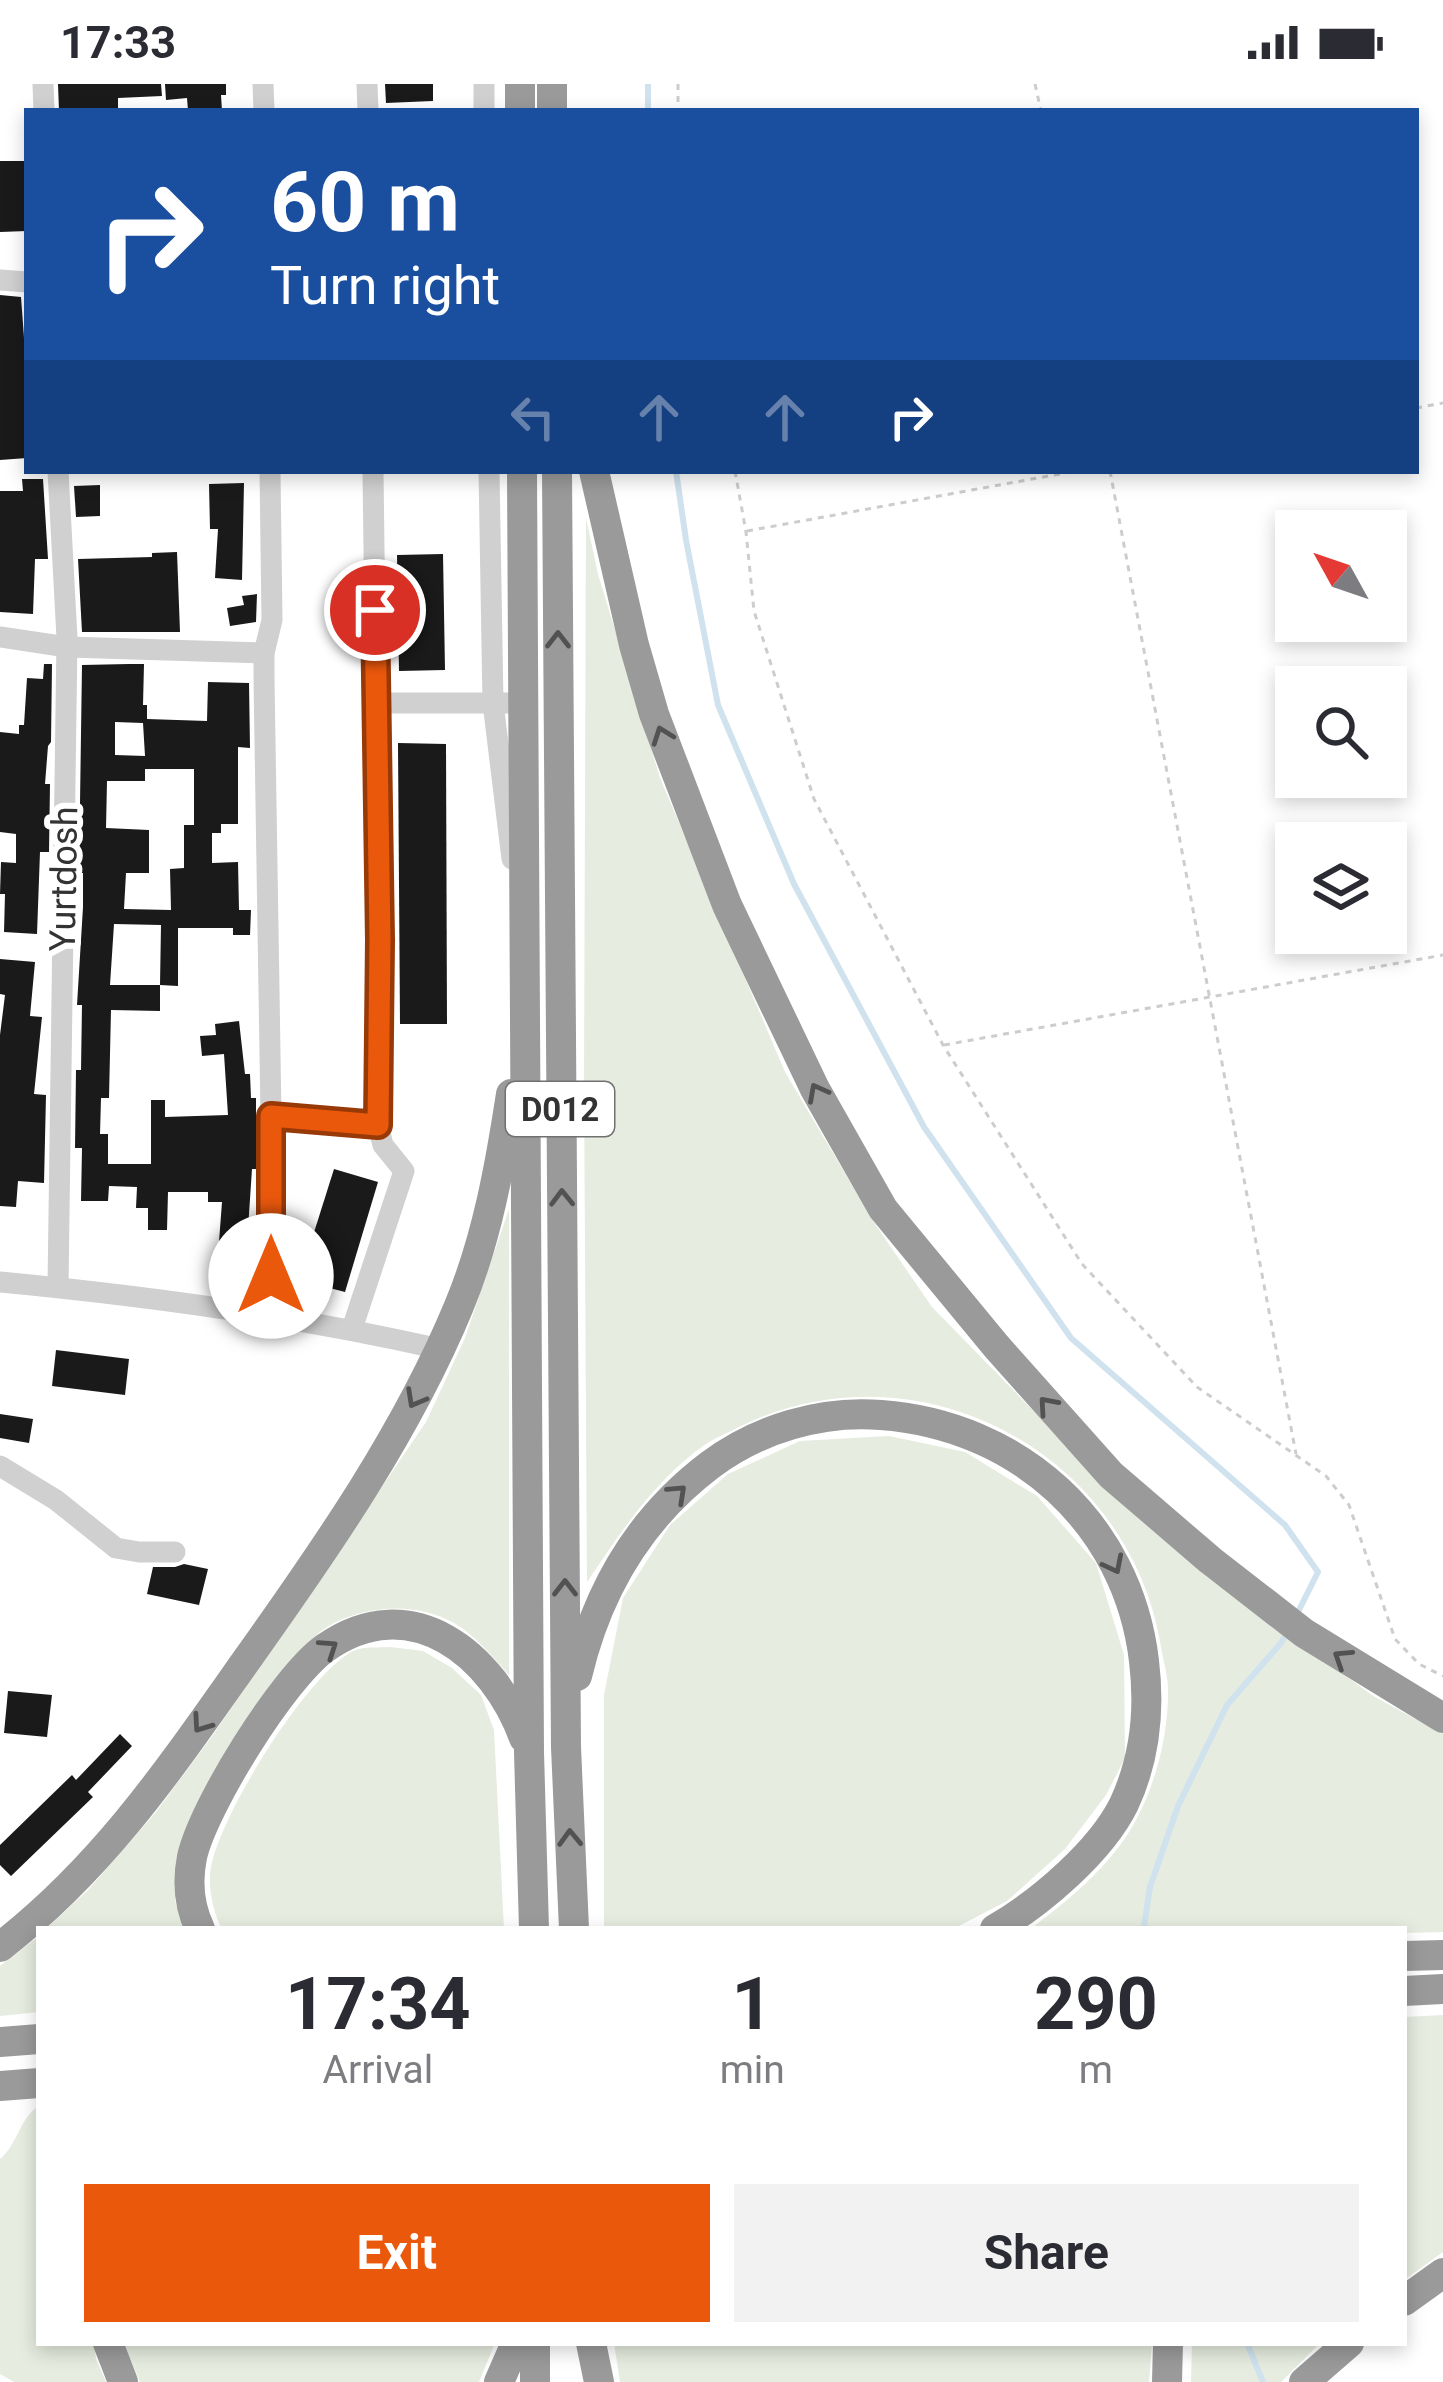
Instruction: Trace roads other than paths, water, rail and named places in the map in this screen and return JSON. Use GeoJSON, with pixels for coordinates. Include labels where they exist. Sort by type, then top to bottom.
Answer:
{"type":"FeatureCollection","features":[{"type":"Feature","properties":{"kind":"highway","name":"D012"},"geometry":{"type":"LineString","coordinates":[[522,474],[508,703],[525,963],[534,1926]]}},
{"type":"Feature","properties":{"kind":"highway","name":"D012"},"geometry":{"type":"LineString","coordinates":[[557,474],[566,1748],[574,1926]]}},
{"type":"Feature","properties":{"kind":"highway"},"geometry":{"type":"LineString","coordinates":[[595,474],[654,714],[711,866],[784,1028],[883,1208],[995,1346],[1112,1475],[1304,1634],[1443,1718]]}},
{"type":"Feature","properties":{"kind":"highway"},"geometry":{"type":"LineString","coordinates":[[0,1947],[71,1886],[146,1802],[291,1598],[417,1398],[461,1303],[491,1206],[512,1083],[525,963]]}},
{"type":"Feature","properties":{"kind":"highway"},"geometry":{"type":"LineString","coordinates":[[566,1748],[584,1647],[614,1573],[665,1504],[733,1448],[815,1418],[860,1414],[928,1421],[990,1442],[1046,1479],[1095,1530],[1133,1606],[1148,1688],[1146,1729],[1124,1805],[1103,1838],[1048,1892],[1000,1926]]}},
{"type":"Feature","properties":{"kind":"highway"},"geometry":{"type":"LineString","coordinates":[[199,1926],[190,1899],[191,1867],[199,1835],[218,1796],[292,1683],[324,1649],[346,1636],[392,1624],[452,1642],[470,1654],[500,1689],[513,1708],[529,1752]]}},
{"type":"Feature","properties":{"kind":"highway"},"geometry":{"type":"LineString","coordinates":[[1407,1956],[1443,1954]]}},
{"type":"Feature","properties":{"kind":"highway"},"geometry":{"type":"LineString","coordinates":[[1407,1991],[1443,1989]]}},
{"type":"Feature","properties":{"kind":"highway"},"geometry":{"type":"LineString","coordinates":[[0,2042],[36,2039]]}},
{"type":"Feature","properties":{"kind":"highway"},"geometry":{"type":"LineString","coordinates":[[0,2086],[36,2083]]}},
{"type":"Feature","properties":{"kind":"highway"},"geometry":{"type":"LineString","coordinates":[[1407,2299],[1443,2273]]}},
{"type":"Feature","properties":{"kind":"highway"},"geometry":{"type":"LineString","coordinates":[[109,2346],[123,2382]]}},
{"type":"Feature","properties":{"kind":"highway"},"geometry":{"type":"LineString","coordinates":[[499,2382],[515,2346]]}},
{"type":"Feature","properties":{"kind":"highway"},"geometry":{"type":"LineString","coordinates":[[535,2346],[536,2382]]}},
{"type":"Feature","properties":{"kind":"highway"},"geometry":{"type":"LineString","coordinates":[[582,2346],[582,2382]]}},
{"type":"Feature","properties":{"kind":"highway"},"geometry":{"type":"LineString","coordinates":[[592,2346],[599,2382]]}},
{"type":"Feature","properties":{"kind":"highway"},"geometry":{"type":"LineString","coordinates":[[1167,2382],[1168,2346]]}},
{"type":"Feature","properties":{"kind":"highway"},"geometry":{"type":"LineString","coordinates":[[1304,2382],[1345,2346]]}},
{"type":"Feature","properties":{"kind":"street","name":"Yurtdosh"},"geometry":{"type":"LineString","coordinates":[[58,474],[67,647],[58,1287]]}},
{"type":"Feature","properties":{"kind":"street"},"geometry":{"type":"LineString","coordinates":[[270,474],[272,620],[264,653],[271,1317]]}},
{"type":"Feature","properties":{"kind":"street"},"geometry":{"type":"LineString","coordinates":[[352,1329],[404,1171],[383,1145],[378,1125],[373,474]]}},
{"type":"Feature","properties":{"kind":"street"},"geometry":{"type":"LineString","coordinates":[[376,703],[508,703],[489,474]]}},
{"type":"Feature","properties":{"kind":"street"},"geometry":{"type":"LineString","coordinates":[[0,637],[67,647],[264,653]]}},
{"type":"Feature","properties":{"kind":"street"},"geometry":{"type":"LineString","coordinates":[[271,1116],[378,1125]]}},
{"type":"Feature","properties":{"kind":"street"},"geometry":{"type":"LineString","coordinates":[[0,1282],[352,1329],[440,1349]]}},
{"type":"Feature","properties":{"kind":"street"},"geometry":{"type":"LineString","coordinates":[[0,1466],[56,1501],[116,1548],[176,1552]]}},
{"type":"Feature","properties":{"kind":"waterway"},"geometry":{"type":"LineString","coordinates":[[648,84],[648,108]]}},
{"type":"Feature","properties":{"kind":"waterway"},"geometry":{"type":"LineString","coordinates":[[676,474],[718,705],[794,884],[924,1127],[1071,1338],[1285,1525],[1318,1572],[1296,1616]]}},
{"type":"Feature","properties":{"kind":"waterway"},"geometry":{"type":"LineString","coordinates":[[1144,1926],[1150,1887],[1178,1806],[1227,1705],[1287,1632]]}},
{"type":"Feature","properties":{"kind":"waterway"},"geometry":{"type":"LineString","coordinates":[[1248,2346],[1263,2382]]}}]}
